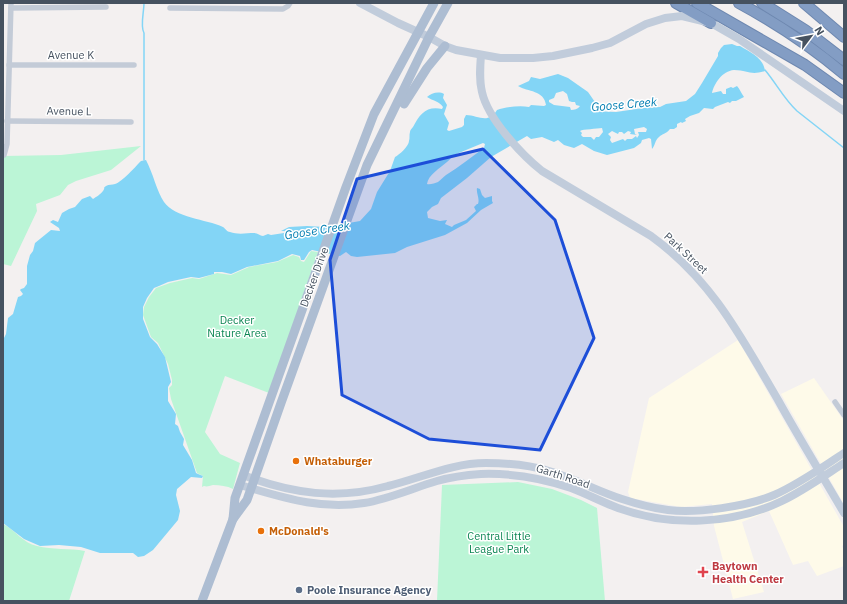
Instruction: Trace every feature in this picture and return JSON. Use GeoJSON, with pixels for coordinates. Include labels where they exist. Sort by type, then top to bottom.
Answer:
{"type":"FeatureCollection","features":[{"type":"Feature","properties":{"kind":"highway"},"geometry":{"type":"LineString","coordinates":[[676,3],[715,25]]}},
{"type":"Feature","properties":{"kind":"highway"},"geometry":{"type":"LineString","coordinates":[[697,3],[805,65],[844,93]]}},
{"type":"Feature","properties":{"kind":"highway"},"geometry":{"type":"LineString","coordinates":[[739,3],[793,36],[844,74]]}},
{"type":"Feature","properties":{"kind":"highway"},"geometry":{"type":"LineString","coordinates":[[762,3],[805,30],[844,60]]}},
{"type":"Feature","properties":{"kind":"highway"},"geometry":{"type":"LineString","coordinates":[[804,3],[844,37]]}},
{"type":"Feature","properties":{"kind":"main road"},"geometry":{"type":"LineString","coordinates":[[360,3],[398,24],[429,37],[445,46],[500,58],[553,56],[592,48],[610,43],[646,24],[665,18],[682,16],[715,25],[739,39],[844,111]]}},
{"type":"Feature","properties":{"kind":"main road","name":"Decker Drive"},"geometry":{"type":"LineString","coordinates":[[205,599],[233,519],[235,498],[243,475],[374,114],[434,3]]}},
{"type":"Feature","properties":{"kind":"main road","name":"Decker Drive"},"geometry":{"type":"LineString","coordinates":[[233,519],[248,500],[281,403],[367,165],[429,37],[448,3]]}},
{"type":"Feature","properties":{"kind":"main road"},"geometry":{"type":"LineString","coordinates":[[367,165],[385,140],[408,96],[427,68],[445,46]]}},
{"type":"Feature","properties":{"kind":"main road","name":"Park Street"},"geometry":{"type":"LineString","coordinates":[[481,55],[480,83],[482,93],[495,119],[520,151],[542,171],[651,236],[663,245],[694,275],[718,302],[740,336],[844,513]]}},
{"type":"Feature","properties":{"kind":"main road","name":"Garth Road"},"geometry":{"type":"LineString","coordinates":[[243,475],[253,483],[282,498],[328,505],[345,505],[377,500],[456,477],[490,474],[528,476],[559,484],[634,514],[671,521],[705,521],[758,511],[780,502],[821,473],[844,453]]}},
{"type":"Feature","properties":{"kind":"main road","name":"Garth Road"},"geometry":{"type":"LineString","coordinates":[[240,484],[253,483],[329,494],[345,494],[388,486],[455,466],[508,464],[548,470],[622,499],[669,511],[703,510],[732,506],[772,496],[844,463]]}},
{"type":"Feature","properties":{"kind":"main road"},"geometry":{"type":"LineString","coordinates":[[490,474],[491,464]]}},
{"type":"Feature","properties":{"kind":"main road"},"geometry":{"type":"LineString","coordinates":[[434,472],[438,481]]}},
{"type":"Feature","properties":{"kind":"main road"},"geometry":{"type":"LineString","coordinates":[[559,484],[563,476]]}},
{"type":"Feature","properties":{"kind":"main road"},"geometry":{"type":"LineString","coordinates":[[375,489],[377,500]]}},
{"type":"Feature","properties":{"kind":"main road"},"geometry":{"type":"LineString","coordinates":[[732,506],[733,516]]}},
{"type":"Feature","properties":{"kind":"main road"},"geometry":{"type":"LineString","coordinates":[[669,511],[671,521]]}},
{"type":"Feature","properties":{"kind":"street"},"geometry":{"type":"LineString","coordinates":[[170,8],[283,9],[290,3]]}},
{"type":"Feature","properties":{"kind":"street"},"geometry":{"type":"LineString","coordinates":[[4,155],[7,144],[11,6],[106,7]]}},
{"type":"Feature","properties":{"kind":"street"},"geometry":{"type":"LineString","coordinates":[[3,30],[10,30]]}},
{"type":"Feature","properties":{"kind":"street","name":"Avenue K"},"geometry":{"type":"LineString","coordinates":[[9,65],[134,65]]}},
{"type":"Feature","properties":{"kind":"street","name":"Avenue L"},"geometry":{"type":"LineString","coordinates":[[7,121],[131,122]]}},
{"type":"Feature","properties":{"kind":"street"},"geometry":{"type":"LineString","coordinates":[[835,402],[844,415]]}},
{"type":"Feature","properties":{"kind":"street"},"geometry":{"type":"LineString","coordinates":[[328,505],[329,494]]}},
{"type":"Feature","properties":{"kind":"highlighted area"},"geometry":{"type":"Polygon","coordinates":[[[483,149],[555,220],[594,338],[540,450],[429,439],[342,395],[330,260],[357,179],[483,149]]]}},
{"type":"Feature","properties":{"kind":"shaded area"},"geometry":{"type":"Polygon","coordinates":[[[738,340],[844,527],[844,545],[842,546],[844,551],[844,566],[817,576],[808,561],[793,565],[769,511],[742,522],[764,592],[733,599],[714,526],[712,504],[681,507],[630,498],[628,492],[649,398],[738,340]]]}},
{"type":"Feature","properties":{"kind":"shaded area"},"geometry":{"type":"Polygon","coordinates":[[[814,378],[844,421],[844,504],[781,394],[814,378]]]}},
{"type":"Feature","properties":{"kind":"green space"},"geometry":{"type":"Polygon","coordinates":[[[141,146],[111,170],[76,181],[68,185],[60,195],[36,204],[37,211],[11,266],[3,264],[3,156],[61,155],[141,146]]]}},
{"type":"Feature","properties":{"kind":"green space","name":"Decker Nature Area"},"geometry":{"type":"Polygon","coordinates":[[[311,251],[318,252],[269,393],[225,376],[205,432],[220,454],[240,463],[233,489],[218,485],[202,487],[203,476],[197,473],[171,399],[169,388],[172,385],[172,380],[168,364],[158,343],[151,337],[143,315],[144,307],[156,288],[170,283],[192,278],[199,279],[217,273],[231,275],[249,267],[277,262],[293,255],[299,257],[301,261],[304,262],[311,251]]]}},
{"type":"Feature","properties":{"kind":"green space","name":"Central Little League Park"},"geometry":{"type":"Polygon","coordinates":[[[518,482],[552,489],[597,508],[605,601],[437,601],[442,485],[518,482]]]}},
{"type":"Feature","properties":{"kind":"green space"},"geometry":{"type":"Polygon","coordinates":[[[3,524],[27,542],[37,546],[85,551],[69,601],[3,601],[3,524]]]}},
{"type":"Feature","properties":{"kind":"water"},"geometry":{"type":"Polygon","coordinates":[[[732,44],[740,46],[752,53],[762,62],[765,71],[752,73],[734,70],[722,75],[712,93],[721,91],[723,94],[726,94],[726,89],[737,86],[744,97],[713,109],[704,108],[699,113],[685,119],[686,121],[677,124],[677,127],[674,129],[670,129],[660,136],[652,149],[651,139],[649,138],[642,140],[641,143],[634,148],[607,155],[594,151],[582,144],[574,148],[564,145],[558,140],[554,142],[542,137],[531,139],[527,136],[491,157],[441,198],[438,204],[427,212],[428,218],[440,221],[447,220],[445,224],[452,227],[466,220],[476,211],[474,207],[478,204],[477,188],[480,189],[485,198],[492,196],[493,203],[481,210],[467,223],[445,235],[407,247],[395,253],[357,257],[351,256],[346,252],[340,256],[312,250],[304,260],[301,260],[300,256],[292,254],[278,261],[247,267],[231,274],[214,272],[214,274],[199,278],[191,277],[168,282],[154,288],[143,307],[143,319],[150,337],[157,344],[165,357],[171,382],[168,387],[168,401],[176,414],[175,424],[178,426],[184,439],[183,445],[192,460],[196,473],[203,476],[202,478],[191,477],[177,489],[176,495],[180,511],[178,520],[153,550],[144,556],[138,557],[133,553],[100,553],[81,547],[59,545],[40,546],[24,539],[3,523],[3,340],[6,334],[8,318],[13,314],[18,297],[23,294],[20,290],[27,284],[27,266],[35,243],[51,230],[60,231],[59,228],[50,222],[53,220],[58,222],[62,213],[75,207],[82,199],[90,196],[93,199],[104,190],[104,187],[118,183],[141,161],[146,160],[157,188],[164,202],[169,207],[175,212],[183,215],[216,224],[229,232],[239,234],[255,233],[263,236],[268,234],[284,233],[285,231],[281,231],[289,227],[326,227],[360,221],[371,209],[377,192],[390,171],[395,157],[409,143],[410,131],[418,118],[428,110],[436,108],[442,109],[443,107],[440,103],[427,97],[431,94],[444,94],[443,98],[447,105],[444,114],[449,123],[447,130],[449,131],[462,127],[464,125],[466,115],[486,118],[494,115],[497,110],[505,108],[546,105],[545,100],[539,94],[518,86],[529,81],[531,77],[540,79],[558,74],[568,78],[588,92],[597,105],[599,105],[598,108],[591,108],[591,111],[616,112],[660,107],[666,104],[686,101],[695,94],[724,45],[732,44]],[[563,91],[556,93],[554,98],[549,100],[549,102],[554,105],[570,107],[571,110],[580,106],[576,105],[575,102],[569,101],[567,94],[563,91]],[[644,127],[634,129],[635,134],[637,135],[630,134],[631,132],[628,131],[624,134],[619,132],[618,134],[612,131],[608,134],[611,137],[610,140],[612,143],[623,139],[625,141],[627,139],[632,139],[636,136],[637,138],[639,135],[638,132],[646,132],[647,129],[644,127]],[[602,128],[580,131],[583,137],[591,137],[594,140],[603,132],[602,128]],[[483,143],[454,155],[432,175],[427,184],[438,182],[484,148],[485,144],[483,143]]]}},
{"type":"Feature","properties":{"kind":"waterway"},"geometry":{"type":"LineString","coordinates":[[144,3],[142,23],[144,33],[144,160]]}},
{"type":"Feature","properties":{"kind":"waterway","name":"Goose Creek"},"geometry":{"type":"LineString","coordinates":[[765,70],[797,111],[844,148]]}},
{"type":"Feature","properties":{"kind":"place","name":"Whataburger"},"geometry":{"type":"Point","coordinates":[296,461]}},
{"type":"Feature","properties":{"kind":"place","name":"McDonald's"},"geometry":{"type":"Point","coordinates":[261,531]}},
{"type":"Feature","properties":{"kind":"place","name":"Baytown Health Center"},"geometry":{"type":"Point","coordinates":[703,572]}},
{"type":"Feature","properties":{"kind":"place","name":"Poole Insurance Agency"},"geometry":{"type":"Point","coordinates":[299,590]}}]}
